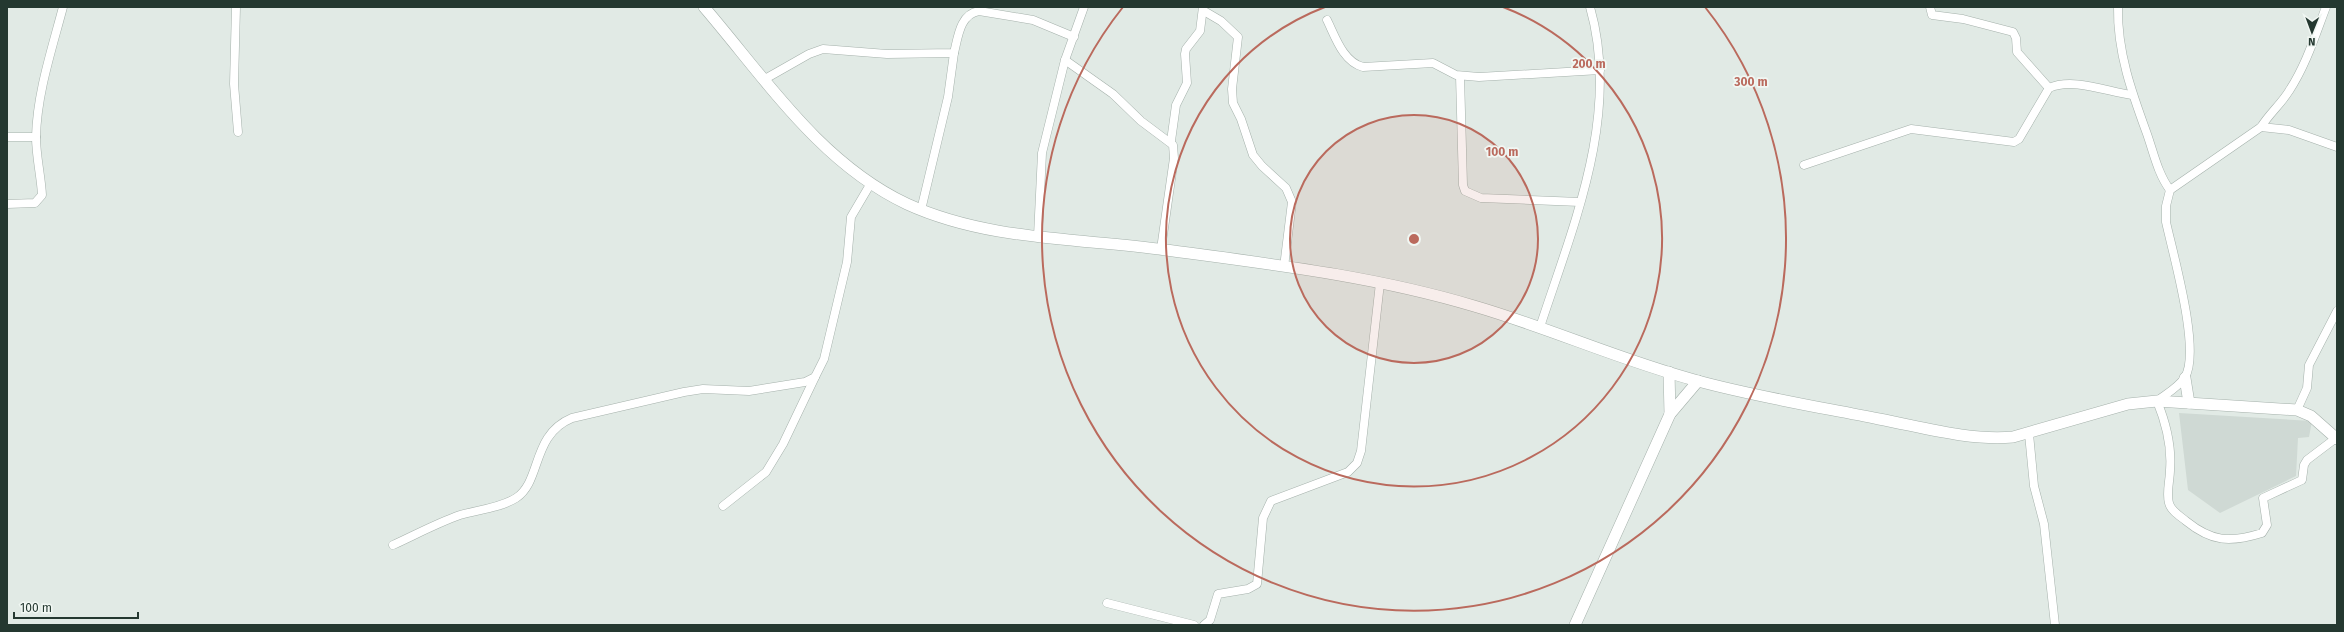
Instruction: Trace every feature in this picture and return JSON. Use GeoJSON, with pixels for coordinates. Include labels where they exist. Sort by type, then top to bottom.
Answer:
{"type":"FeatureCollection","features":[{"type":"Feature","properties":{"kind":"street"},"geometry":{"type":"LineString","coordinates":[[7,204],[28,205],[40,199],[42,189],[36,137],[42,92],[62,7]]}},
{"type":"Feature","properties":{"kind":"street"},"geometry":{"type":"LineString","coordinates":[[236,7],[234,84],[238,132]]}},
{"type":"Feature","properties":{"kind":"street"},"geometry":{"type":"LineString","coordinates":[[704,7],[819,142],[846,165],[871,183],[896,198],[921,210],[984,228],[1038,236],[1161,249],[1338,274],[1446,298],[1540,327],[1698,381],[1954,433],[1998,438],[2029,434],[2128,404],[2157,401],[2297,410],[2311,416],[2337,438],[2307,460],[2304,465],[2302,480],[2264,498],[2267,525],[2262,533],[2230,540],[2217,539],[2198,531],[2172,509],[2169,502],[2171,468],[2169,437],[2157,401]]}},
{"type":"Feature","properties":{"kind":"street"},"geometry":{"type":"LineString","coordinates":[[1038,236],[1042,152],[1065,60],[1084,7]]}},
{"type":"Feature","properties":{"kind":"street"},"geometry":{"type":"LineString","coordinates":[[1540,327],[1580,202],[1597,132],[1600,70],[1590,7]]}},
{"type":"Feature","properties":{"kind":"street"},"geometry":{"type":"LineString","coordinates":[[1930,7],[1932,15],[1963,19],[2013,32],[2016,38],[2017,52],[2049,88]]}},
{"type":"Feature","properties":{"kind":"street"},"geometry":{"type":"LineString","coordinates":[[2118,7],[2118,31],[2132,95],[2162,178],[2170,190]]}},
{"type":"Feature","properties":{"kind":"street"},"geometry":{"type":"LineString","coordinates":[[2189,403],[2185,378],[2191,350],[2166,222],[2166,206],[2170,190],[2261,128],[2269,114],[2288,93],[2302,69],[2326,7]]}},
{"type":"Feature","properties":{"kind":"street"},"geometry":{"type":"LineString","coordinates":[[1161,249],[1174,158],[1171,141],[1176,105],[1187,83],[1185,54],[1186,49],[1200,31],[1204,9],[1221,21],[1238,37],[1232,90],[1233,102],[1241,119],[1253,155],[1262,166],[1286,188],[1290,195],[1292,211],[1284,267]]}},
{"type":"Feature","properties":{"kind":"street"},"geometry":{"type":"LineString","coordinates":[[921,210],[946,104],[954,53],[963,21],[967,16],[975,12],[986,11],[1033,20],[1074,37]]}},
{"type":"Feature","properties":{"kind":"street"},"geometry":{"type":"LineString","coordinates":[[1327,20],[1345,54],[1359,66],[1376,67],[1433,63],[1460,76],[1498,77],[1600,70]]}},
{"type":"Feature","properties":{"kind":"street"},"geometry":{"type":"LineString","coordinates":[[765,79],[809,54],[823,49],[887,54],[954,53]]}},
{"type":"Feature","properties":{"kind":"street"},"geometry":{"type":"LineString","coordinates":[[1065,60],[1113,94],[1147,126],[1171,141]]}},
{"type":"Feature","properties":{"kind":"street"},"geometry":{"type":"LineString","coordinates":[[1460,76],[1463,185],[1465,191],[1482,198],[1580,202]]}},
{"type":"Feature","properties":{"kind":"street"},"geometry":{"type":"LineString","coordinates":[[1804,165],[1911,129],[2014,142],[2019,139],[2049,88],[2058,84],[2081,86],[2132,95]]}},
{"type":"Feature","properties":{"kind":"street"},"geometry":{"type":"LineString","coordinates":[[2261,128],[2289,130],[2337,147]]}},
{"type":"Feature","properties":{"kind":"street"},"geometry":{"type":"LineString","coordinates":[[7,137],[36,137]]}},
{"type":"Feature","properties":{"kind":"street"},"geometry":{"type":"LineString","coordinates":[[723,506],[766,472],[783,444],[824,359],[847,262],[851,217],[871,183]]}},
{"type":"Feature","properties":{"kind":"street"},"geometry":{"type":"LineString","coordinates":[[1204,625],[1210,620],[1218,594],[1248,589],[1257,584],[1263,518],[1271,502],[1348,472],[1357,463],[1361,451],[1380,283]]}},
{"type":"Feature","properties":{"kind":"street"},"geometry":{"type":"LineString","coordinates":[[2297,410],[2307,388],[2309,365],[2319,350],[2337,310]]}},
{"type":"Feature","properties":{"kind":"street"},"geometry":{"type":"LineString","coordinates":[[1669,372],[1670,414]]}},
{"type":"Feature","properties":{"kind":"street"},"geometry":{"type":"LineString","coordinates":[[393,545],[459,516],[515,498],[526,487],[550,434],[558,425],[572,418],[684,392],[710,389],[750,391],[805,382],[815,377]]}},
{"type":"Feature","properties":{"kind":"street"},"geometry":{"type":"LineString","coordinates":[[2157,401],[2185,378]]}},
{"type":"Feature","properties":{"kind":"street"},"geometry":{"type":"LineString","coordinates":[[1575,625],[1670,414],[1698,381]]}},
{"type":"Feature","properties":{"kind":"street"},"geometry":{"type":"LineString","coordinates":[[2029,434],[2034,486],[2044,524],[2055,625]]}},
{"type":"Feature","properties":{"kind":"street"},"geometry":{"type":"LineString","coordinates":[[1107,603],[1194,625]]}},
{"type":"Feature","properties":{"kind":"shaded area"},"geometry":{"type":"Polygon","coordinates":[[[2179,413],[2312,421],[2309,437],[2298,438],[2296,476],[2220,513],[2188,490],[2179,413]]]}}]}
